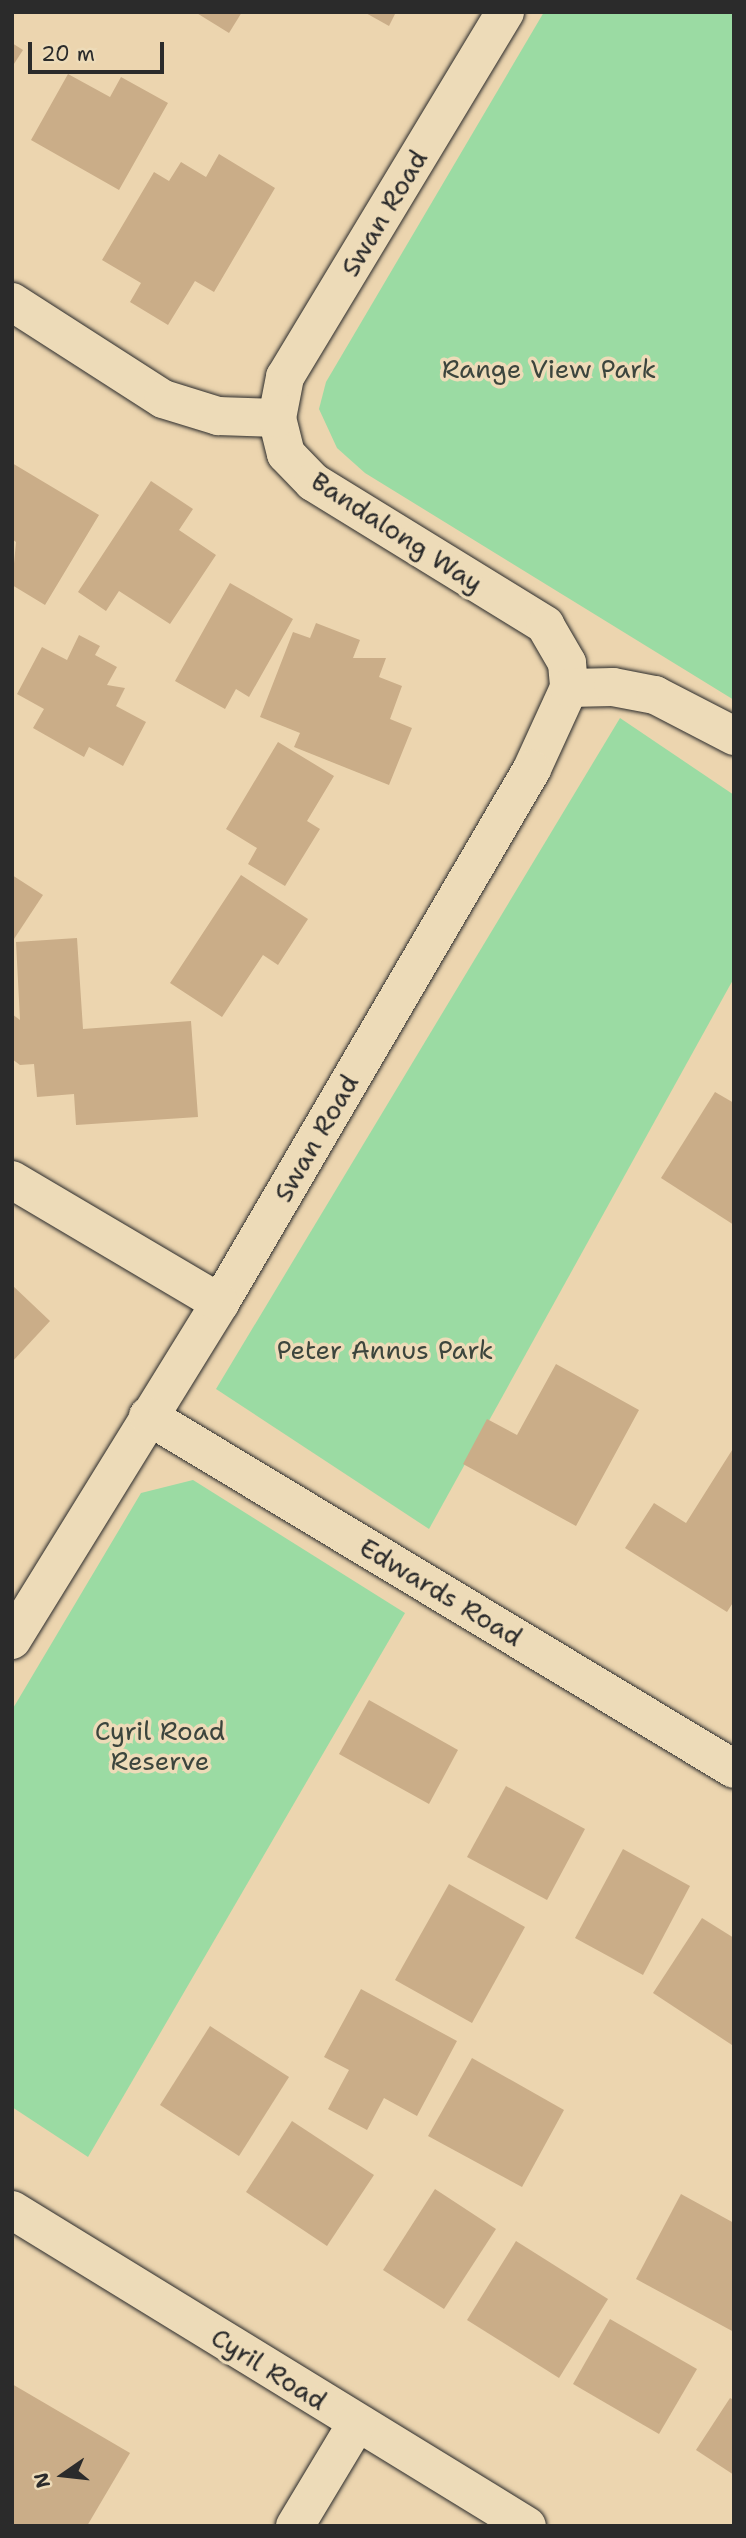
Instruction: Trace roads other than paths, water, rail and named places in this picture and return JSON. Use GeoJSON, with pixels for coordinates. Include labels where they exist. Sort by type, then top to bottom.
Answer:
{"type":"FeatureCollection","features":[{"type":"Feature","properties":{"kind":"street","name":"Swan Road"},"geometry":{"type":"LineString","coordinates":[[277,418],[285,377],[505,12]]}},
{"type":"Feature","properties":{"kind":"street"},"geometry":{"type":"LineString","coordinates":[[12,302],[163,399],[218,416],[277,418]]}},
{"type":"Feature","properties":{"kind":"street","name":"Bandalong Way"},"geometry":{"type":"LineString","coordinates":[[277,418],[286,454],[313,482],[545,625],[567,663],[569,688]]}},
{"type":"Feature","properties":{"kind":"street"},"geometry":{"type":"LineString","coordinates":[[569,688],[612,687],[655,695],[734,736]]}},
{"type":"Feature","properties":{"kind":"street","name":"Swan Road"},"geometry":{"type":"LineString","coordinates":[[12,1640],[220,1303],[532,769],[569,688]]}},
{"type":"Feature","properties":{"kind":"street"},"geometry":{"type":"LineString","coordinates":[[12,1180],[220,1303]]}},
{"type":"Feature","properties":{"kind":"street","name":"Edwards Road"},"geometry":{"type":"LineString","coordinates":[[148,1416],[734,1769]]}},
{"type":"Feature","properties":{"kind":"street","name":"Cyril Road"},"geometry":{"type":"LineString","coordinates":[[12,2210],[527,2526]]}},
{"type":"Feature","properties":{"kind":"street"},"geometry":{"type":"LineString","coordinates":[[295,2526],[357,2423]]}},
{"type":"Feature","properties":{"kind":"park label","name":"Range View Park"},"geometry":{"type":"Point","coordinates":[549,369]}},
{"type":"Feature","properties":{"kind":"park label","name":"Peter Annus Park"},"geometry":{"type":"Point","coordinates":[385,1350]}},
{"type":"Feature","properties":{"kind":"park label","name":"Cyril Road Reserve"},"geometry":{"type":"Point","coordinates":[160,1746]}}]}
